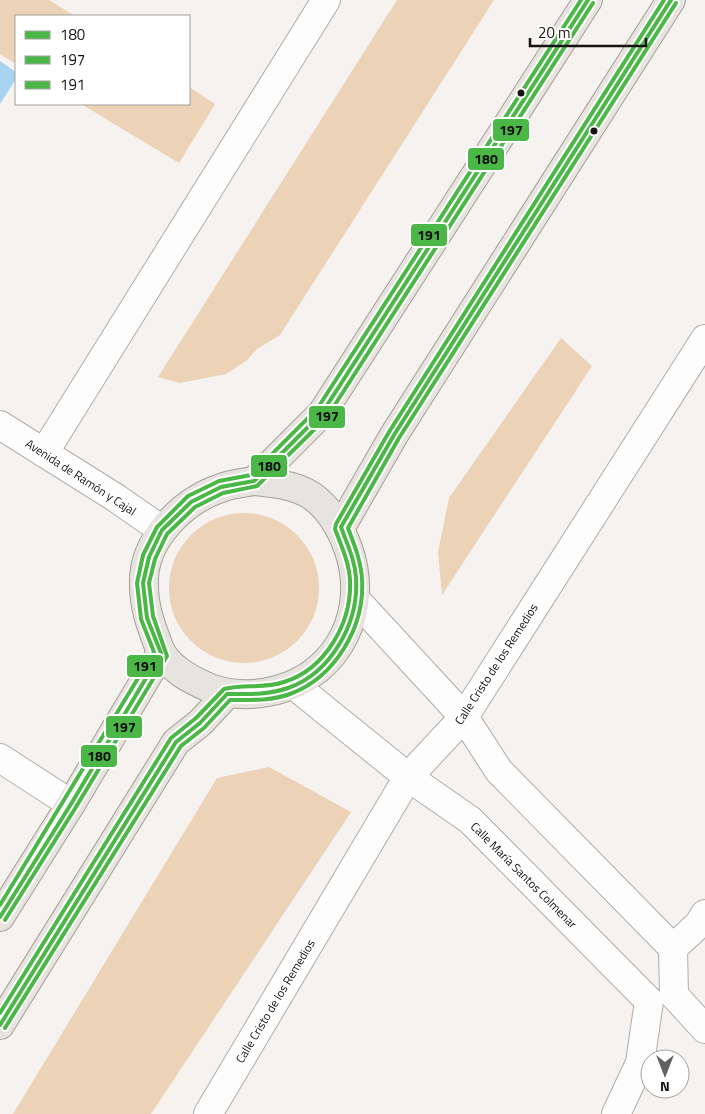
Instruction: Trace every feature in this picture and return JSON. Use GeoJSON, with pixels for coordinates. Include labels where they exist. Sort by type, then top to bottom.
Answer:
{"type":"FeatureCollection","features":[{"type":"Feature","properties":{"kind":"main road"},"geometry":{"type":"LineString","coordinates":[[254,481],[322,413],[588,0]]}},
{"type":"Feature","properties":{"kind":"main road"},"geometry":{"type":"LineString","coordinates":[[341,527],[394,435],[671,0]]}},
{"type":"Feature","properties":{"kind":"main road"},"geometry":{"type":"LineString","coordinates":[[254,481],[286,485],[312,496],[341,527],[353,561],[356,600],[347,631],[334,653],[317,671],[294,685],[262,694],[227,694],[188,679],[161,652],[147,618],[143,583],[149,557],[162,530],[191,502],[221,487],[254,481]]}},
{"type":"Feature","properties":{"kind":"main road"},"geometry":{"type":"LineString","coordinates":[[0,917],[71,804],[161,652]]}},
{"type":"Feature","properties":{"kind":"main road"},"geometry":{"type":"LineString","coordinates":[[0,1024],[176,742],[200,722],[227,694]]}},
{"type":"Feature","properties":{"kind":"street"},"geometry":{"type":"LineString","coordinates":[[44,453],[326,0]]}},
{"type":"Feature","properties":{"kind":"street","name":"Calle Cristo de los Remedios"},"geometry":{"type":"LineString","coordinates":[[208,1114],[408,776],[464,717],[705,339]]}},
{"type":"Feature","properties":{"kind":"street","name":"Avenida de Ramón y Cajal"},"geometry":{"type":"LineString","coordinates":[[0,425],[116,498],[162,530]]}},
{"type":"Feature","properties":{"kind":"street"},"geometry":{"type":"LineString","coordinates":[[356,600],[464,717],[499,771],[673,948]]}},
{"type":"Feature","properties":{"kind":"street","name":"Calle María Santos Colmenar"},"geometry":{"type":"LineString","coordinates":[[294,685],[408,776],[470,820],[661,998],[705,1029]]}},
{"type":"Feature","properties":{"kind":"street"},"geometry":{"type":"LineString","coordinates":[[0,758],[71,804]]}},
{"type":"Feature","properties":{"kind":"street"},"geometry":{"type":"LineString","coordinates":[[616,1114],[640,1063],[661,998],[673,948],[699,924],[705,914]]}},
{"type":"Feature","properties":{"kind":"shaded area"},"geometry":{"type":"Polygon","coordinates":[[[0,0],[49,0],[73,15],[15,15],[15,63],[0,54],[0,0]]]}},
{"type":"Feature","properties":{"kind":"shaded area"},"geometry":{"type":"Polygon","coordinates":[[[397,0],[494,0],[280,335],[257,349],[246,361],[226,374],[180,383],[158,377],[397,0]]]}},
{"type":"Feature","properties":{"kind":"shaded area"},"geometry":{"type":"Polygon","coordinates":[[[190,88],[215,104],[179,163],[83,105],[190,105],[190,88]]]}},
{"type":"Feature","properties":{"kind":"shaded area"},"geometry":{"type":"Polygon","coordinates":[[[561,338],[592,366],[442,595],[438,552],[449,498],[561,338]]]}},
{"type":"Feature","properties":{"kind":"shaded area"},"geometry":{"type":"Polygon","coordinates":[[[244,513],[259,514],[273,519],[297,535],[313,559],[318,573],[318,603],[313,617],[297,641],[273,657],[259,662],[244,663],[229,662],[215,657],[191,641],[175,617],[170,603],[169,588],[170,573],[175,559],[191,535],[215,519],[229,514],[244,513]]]}},
{"type":"Feature","properties":{"kind":"shaded area"},"geometry":{"type":"Polygon","coordinates":[[[269,767],[351,812],[151,1114],[13,1114],[217,778],[269,767]]]}},
{"type":"Feature","properties":{"kind":"water"},"geometry":{"type":"Polygon","coordinates":[[[0,61],[15,71],[15,81],[0,104],[0,61]]]}},
{"type":"Feature","properties":{"kind":"transit line","name":"191"},"geometry":{"type":"LineString","coordinates":[[0,905],[154,652],[141,619],[137,583],[143,555],[157,527],[188,496],[219,481],[251,475],[317,409],[581,0]]}},
{"type":"Feature","properties":{"kind":"transit line","name":"180"},"geometry":{"type":"LineString","coordinates":[[0,917],[71,804],[161,653],[147,618],[143,583],[149,557],[162,530],[191,502],[221,487],[254,481],[322,413],[588,0]]}},
{"type":"Feature","properties":{"kind":"transit line","name":"191"},"geometry":{"type":"LineString","coordinates":[[0,1013],[171,738],[196,718],[224,689],[276,684],[299,676],[324,655],[334,642],[346,612],[350,580],[346,560],[335,529],[336,524],[389,432],[664,0]]}},
{"type":"Feature","properties":{"kind":"transit line","name":"180"},"geometry":{"type":"LineString","coordinates":[[0,1025],[176,742],[200,723],[227,694],[265,693],[288,688],[303,681],[317,671],[339,644],[353,612],[356,595],[355,571],[341,527],[394,435],[671,0]]}},
{"type":"Feature","properties":{"kind":"transit line","name":"197"},"geometry":{"type":"LineString","coordinates":[[5,920],[167,656],[153,616],[149,583],[155,559],[167,534],[195,507],[223,493],[257,486],[327,417],[593,3]]}},
{"type":"Feature","properties":{"kind":"transit line","name":"197"},"geometry":{"type":"LineString","coordinates":[[5,1028],[181,746],[204,728],[230,700],[268,699],[290,694],[306,686],[321,675],[334,663],[344,648],[353,632],[362,597],[360,566],[348,528],[399,438],[676,3]]}}]}
